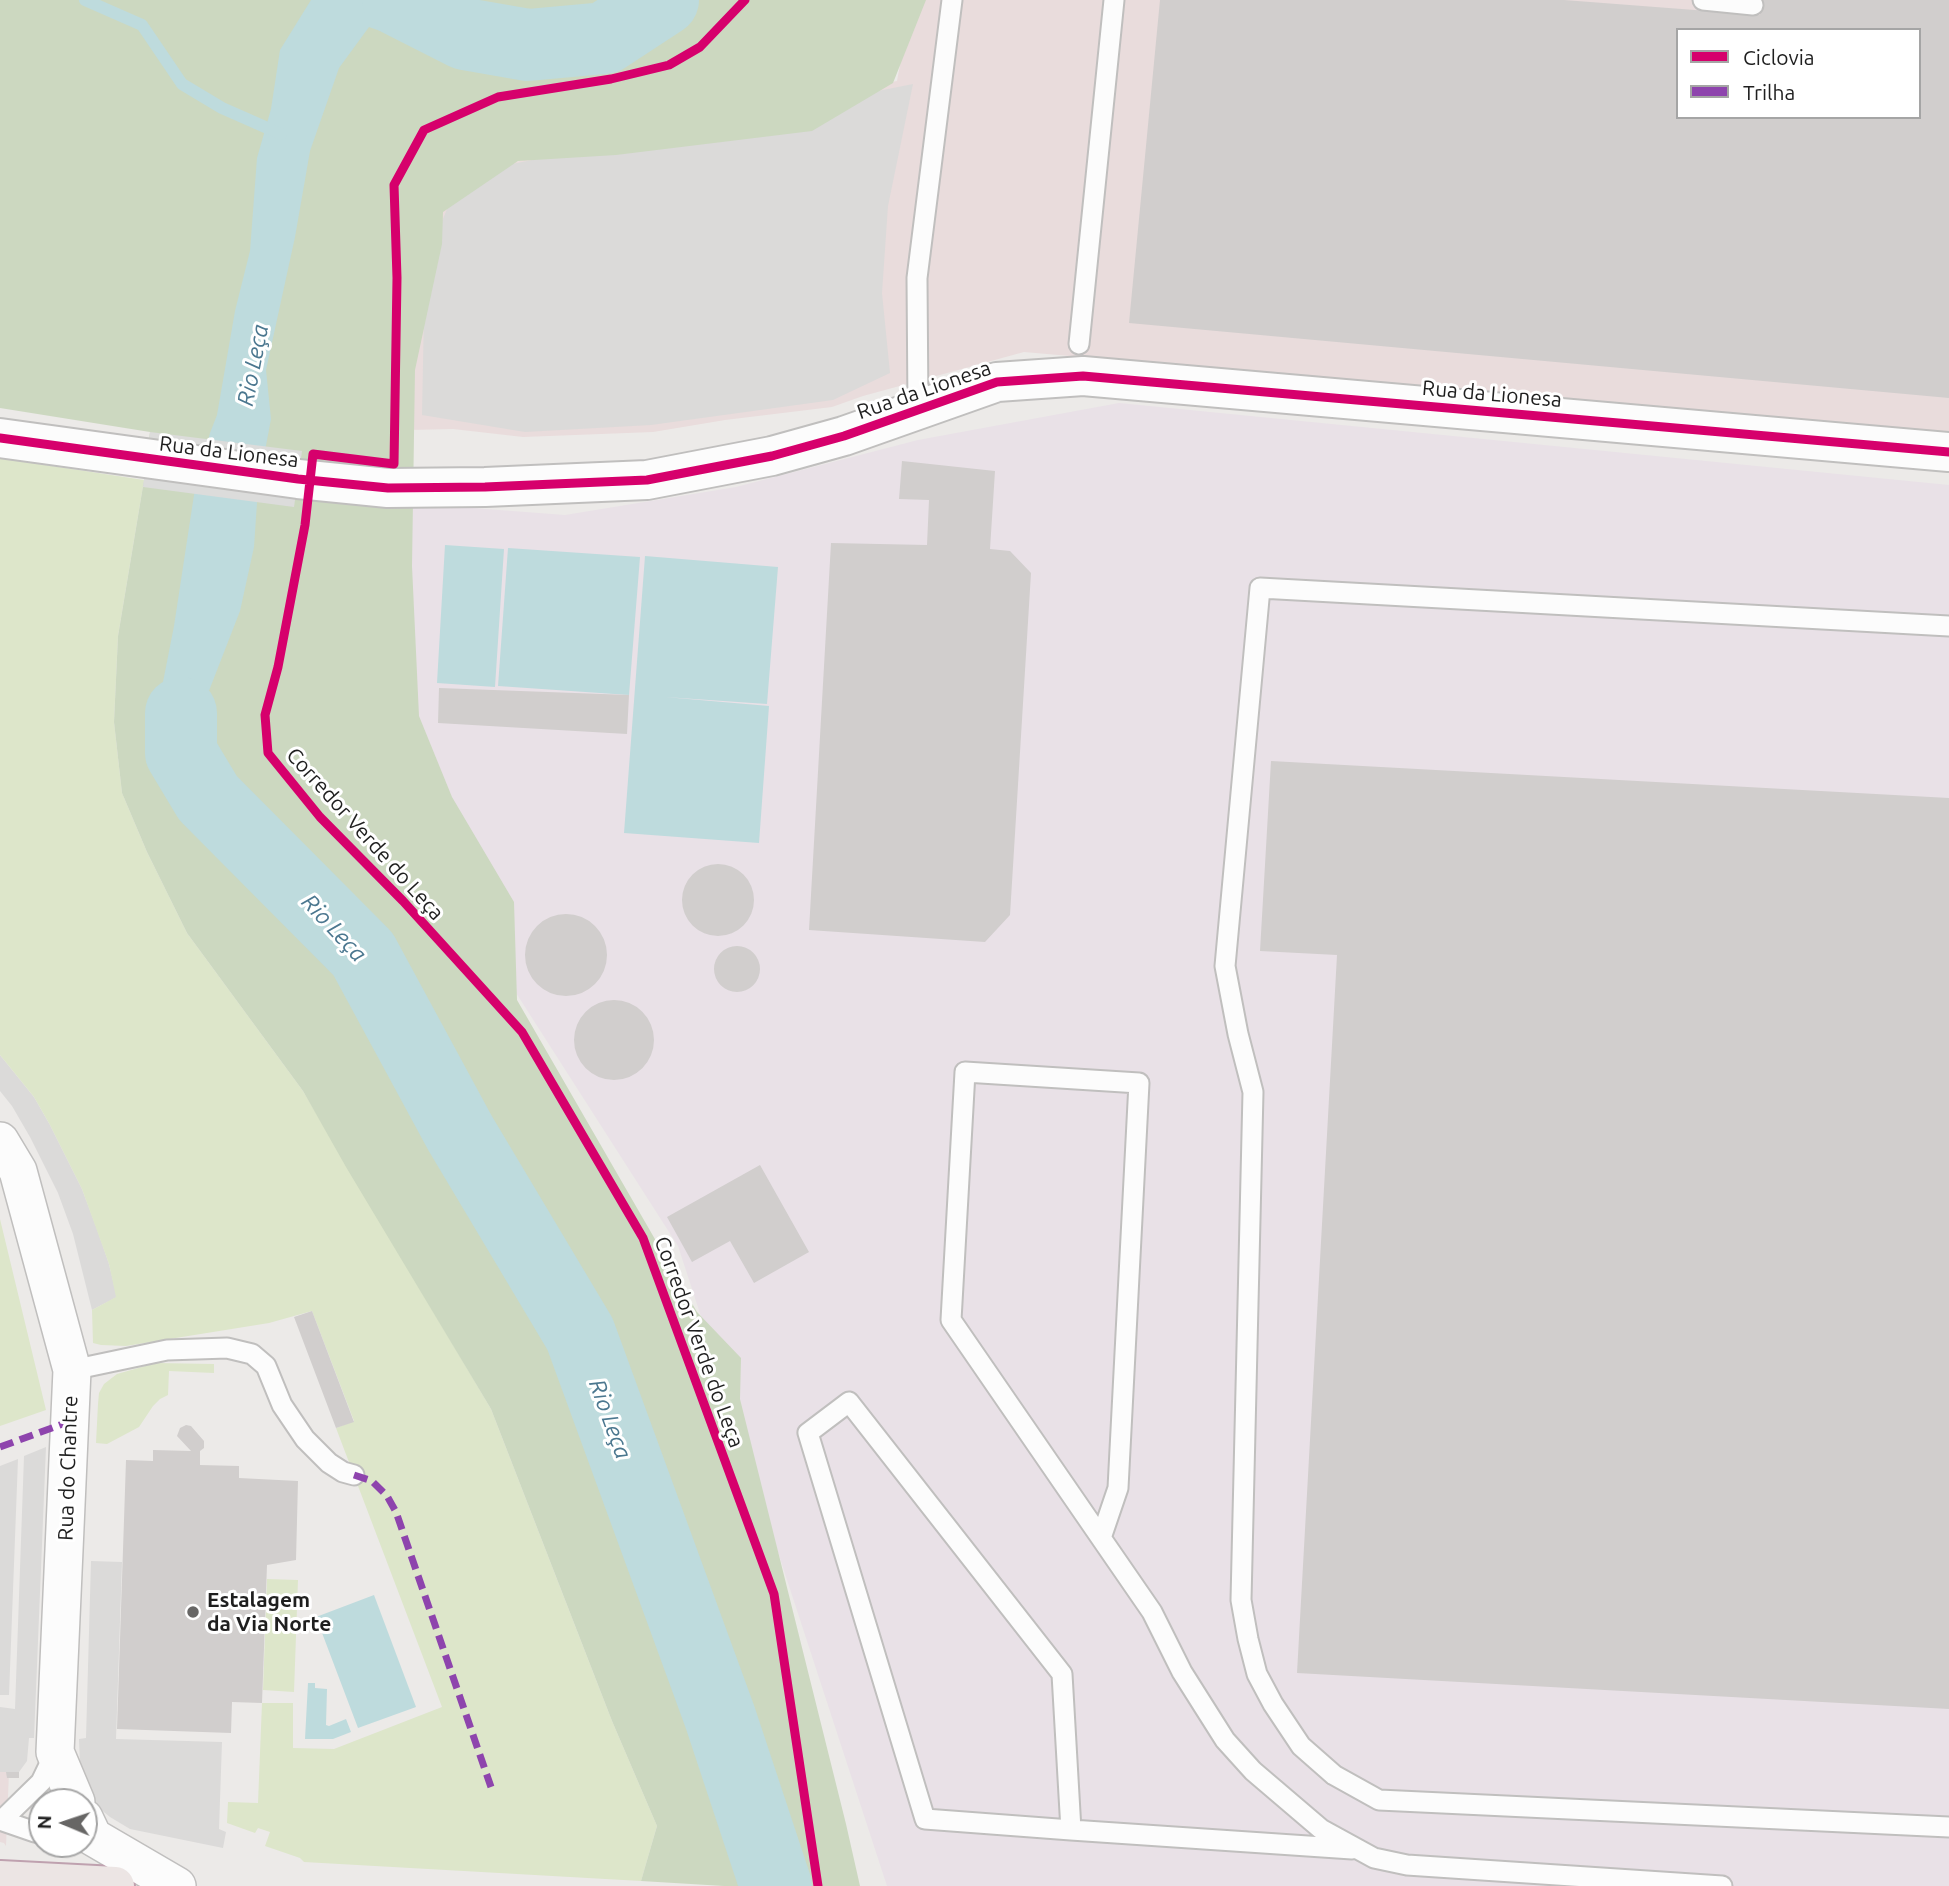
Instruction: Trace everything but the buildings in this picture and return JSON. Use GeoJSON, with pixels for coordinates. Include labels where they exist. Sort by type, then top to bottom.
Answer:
{"type":"FeatureCollection","features":[{"type":"Feature","properties":{"kind":"highway"},"geometry":{"type":"LineString","coordinates":[[0,1880],[115,1886]]}},
{"type":"Feature","properties":{"kind":"street","name":"Rua da Lionesa"},"geometry":{"type":"LineString","coordinates":[[0,438],[298,479],[388,488],[646,480],[772,456],[844,436],[997,382],[1083,376],[1949,452]]}},
{"type":"Feature","properties":{"kind":"street","name":"Rua do Chantre"},"geometry":{"type":"LineString","coordinates":[[0,1142],[18,1171],[72,1370],[55,1752],[70,1788]]}},
{"type":"Feature","properties":{"kind":"street"},"geometry":{"type":"LineString","coordinates":[[98,1838],[177,1886]]}},
{"type":"Feature","properties":{"kind":"lane"},"geometry":{"type":"LineString","coordinates":[[918,410],[917,278],[952,0]]}},
{"type":"Feature","properties":{"kind":"lane"},"geometry":{"type":"LineString","coordinates":[[1079,344],[1114,0]]}},
{"type":"Feature","properties":{"kind":"lane"},"geometry":{"type":"LineString","coordinates":[[1703,0],[1753,5]]}},
{"type":"Feature","properties":{"kind":"lane"},"geometry":{"type":"LineString","coordinates":[[1949,626],[1260,588],[1225,966],[1253,1092],[1241,1600],[1257,1674],[1301,1746],[1335,1775],[1379,1800],[1949,1827]]}},
{"type":"Feature","properties":{"kind":"lane"},"geometry":{"type":"LineString","coordinates":[[1101,1538],[1118,1488],[1139,1083],[965,1072],[951,1320],[1101,1538],[1152,1612],[1182,1672],[1225,1740],[1253,1771],[1321,1829],[1374,1858],[1407,1865],[1721,1886]]}},
{"type":"Feature","properties":{"kind":"lane"},"geometry":{"type":"LineString","coordinates":[[72,1370],[167,1350],[227,1348],[252,1354],[266,1366],[282,1405],[305,1439],[329,1463],[343,1472],[355,1475]]}},
{"type":"Feature","properties":{"kind":"lane"},"geometry":{"type":"LineString","coordinates":[[1071,1830],[1062,1674],[849,1402],[807,1433],[925,1819],[1071,1830],[1360,1850]]}},
{"type":"Feature","properties":{"kind":"lane"},"geometry":{"type":"LineString","coordinates":[[28,1830],[1,1820],[41,1782],[55,1752]]}},
{"type":"Feature","properties":{"kind":"shaded area"},"geometry":{"type":"Polygon","coordinates":[[[912,0],[1949,0],[1949,433],[1024,352],[832,407],[653,432],[523,437],[453,429],[409,430],[429,174],[503,165],[706,116],[897,81],[912,0]]]}},
{"type":"Feature","properties":{"kind":"shaded area"},"geometry":{"type":"Polygon","coordinates":[[[913,84],[888,206],[882,293],[890,373],[833,400],[651,425],[525,432],[422,415],[425,261],[462,174],[913,84]]]}},
{"type":"Feature","properties":{"kind":"shaded area"},"geometry":{"type":"Polygon","coordinates":[[[1119,403],[1949,485],[1949,1886],[887,1886],[678,1246],[502,971],[328,497],[565,515],[736,487],[918,440],[1119,403]]]}},
{"type":"Feature","properties":{"kind":"shaded area"},"geometry":{"type":"Polygon","coordinates":[[[0,1055],[34,1097],[50,1125],[82,1189],[97,1229],[117,1297],[92,1310],[73,1234],[58,1193],[30,1137],[0,1091],[0,1055]]]}},
{"type":"Feature","properties":{"kind":"shaded area"},"geometry":{"type":"Polygon","coordinates":[[[46,1447],[34,1738],[29,1738],[27,1761],[19,1772],[0,1772],[0,1707],[15,1709],[24,1456],[46,1447]]]}},
{"type":"Feature","properties":{"kind":"shaded area"},"geometry":{"type":"Polygon","coordinates":[[[18,1459],[9,1695],[0,1695],[0,1466],[18,1459]]]}},
{"type":"Feature","properties":{"kind":"shaded area"},"geometry":{"type":"Polygon","coordinates":[[[91,1561],[122,1562],[116,1739],[222,1742],[219,1829],[226,1832],[223,1848],[130,1829],[110,1817],[98,1806],[98,1788],[89,1788],[80,1764],[79,1739],[86,1738],[91,1561]]]}},
{"type":"Feature","properties":{"kind":"shaded area"},"geometry":{"type":"Polygon","coordinates":[[[0,1772],[9,1772],[6,1846],[0,1842],[0,1772]]]}},
{"type":"Feature","properties":{"kind":"green space"},"geometry":{"type":"Polygon","coordinates":[[[0,0],[926,0],[893,83],[812,131],[616,155],[518,161],[443,212],[442,244],[415,370],[412,566],[419,716],[452,797],[514,902],[517,1000],[697,1312],[741,1358],[740,1399],[860,1886],[724,1886],[641,1881],[657,1826],[612,1721],[491,1409],[303,1091],[187,933],[147,852],[122,793],[114,722],[118,636],[150,432],[0,408],[0,0]]]}},
{"type":"Feature","properties":{"kind":"green space"},"geometry":{"type":"Polygon","coordinates":[[[0,458],[144,480],[118,636],[114,722],[122,793],[147,852],[187,933],[303,1091],[491,1409],[612,1721],[657,1826],[641,1881],[304,1862],[300,1858],[265,1846],[270,1832],[258,1828],[255,1833],[227,1823],[228,1802],[258,1803],[262,1703],[293,1703],[293,1748],[334,1749],[442,1707],[336,1428],[354,1421],[312,1311],[269,1323],[126,1346],[93,1343],[92,1310],[116,1297],[109,1264],[82,1189],[50,1125],[34,1097],[0,1055],[0,458]]]}},
{"type":"Feature","properties":{"kind":"green space"},"geometry":{"type":"Polygon","coordinates":[[[0,1219],[46,1410],[0,1426],[0,1219]]]}},
{"type":"Feature","properties":{"kind":"green space"},"geometry":{"type":"Polygon","coordinates":[[[156,1363],[214,1364],[214,1373],[169,1371],[168,1395],[153,1406],[139,1427],[107,1444],[96,1443],[99,1393],[104,1384],[117,1374],[156,1363]]]}},
{"type":"Feature","properties":{"kind":"green space"},"geometry":{"type":"Polygon","coordinates":[[[267,1579],[298,1580],[294,1692],[263,1690],[267,1579]]]}},
{"type":"Feature","properties":{"kind":"water"},"geometry":{"type":"Polygon","coordinates":[[[311,0],[474,0],[487,18],[484,57],[434,50],[369,27],[339,68],[310,151],[295,237],[266,370],[271,419],[258,488],[254,547],[240,611],[205,701],[199,735],[243,792],[191,807],[152,738],[174,626],[194,495],[217,415],[235,311],[250,251],[257,158],[271,109],[280,50],[311,0]]]}},
{"type":"Feature","properties":{"kind":"water"},"geometry":{"type":"Polygon","coordinates":[[[445,545],[504,549],[495,687],[437,683],[445,545]]]}},
{"type":"Feature","properties":{"kind":"water"},"geometry":{"type":"Polygon","coordinates":[[[508,548],[640,557],[629,695],[498,686],[508,548]]]}},
{"type":"Feature","properties":{"kind":"water"},"geometry":{"type":"Polygon","coordinates":[[[645,556],[778,567],[767,704],[665,697],[769,706],[759,843],[624,833],[645,556]]]}},
{"type":"Feature","properties":{"kind":"water"},"geometry":{"type":"Polygon","coordinates":[[[374,1595],[416,1707],[358,1728],[316,1617],[374,1595]]]}},
{"type":"Feature","properties":{"kind":"water"},"geometry":{"type":"Polygon","coordinates":[[[308,1683],[315,1683],[315,1688],[327,1689],[326,1725],[346,1719],[351,1732],[333,1739],[305,1739],[308,1683]]]}},
{"type":"Feature","properties":{"kind":"pier"},"geometry":{"type":"Polygon","coordinates":[[[150,432],[302,451],[294,507],[143,487],[150,432]]]}},
{"type":"Feature","properties":{"kind":"waterway"},"geometry":{"type":"LineString","coordinates":[[85,0],[142,25],[182,84],[222,108],[281,134]]}},
{"type":"Feature","properties":{"kind":"waterway","name":"Rio Leça"},"geometry":{"type":"LineString","coordinates":[[398,0],[465,34],[528,45],[605,38],[663,0]]}},
{"type":"Feature","properties":{"kind":"waterway","name":"Rio Leça"},"geometry":{"type":"LineString","coordinates":[[181,713],[181,753],[208,798],[363,954],[460,1133],[580,1334],[720,1717],[776,1886]]}},
{"type":"Feature","properties":{"kind":"marked path"},"geometry":{"type":"LineString","coordinates":[[0,1447],[71,1421]]}},
{"type":"Feature","properties":{"kind":"marked path"},"geometry":{"type":"LineString","coordinates":[[354,1475],[372,1481],[387,1496],[396,1512],[491,1787]]}},
{"type":"Feature","properties":{"kind":"cycle path","name":"Corredor Verde do Leça"},"geometry":{"type":"LineString","coordinates":[[745,0],[700,47],[669,65],[611,79],[498,97],[424,130],[394,185],[397,278],[394,464],[313,454],[305,525],[278,667],[265,715],[268,753],[320,817],[403,901],[522,1032],[643,1238],[774,1594],[818,1886]]}},
{"type":"Feature","properties":{"kind":"cycle path"},"geometry":{"type":"LineString","coordinates":[[0,438],[298,479],[388,488],[647,480],[772,456],[844,436],[997,382],[1083,376],[1949,452]]}},
{"type":"Feature","properties":{"kind":"place","name":"Estalagem da Via Norte"},"geometry":{"type":"Point","coordinates":[193,1612]}}]}
